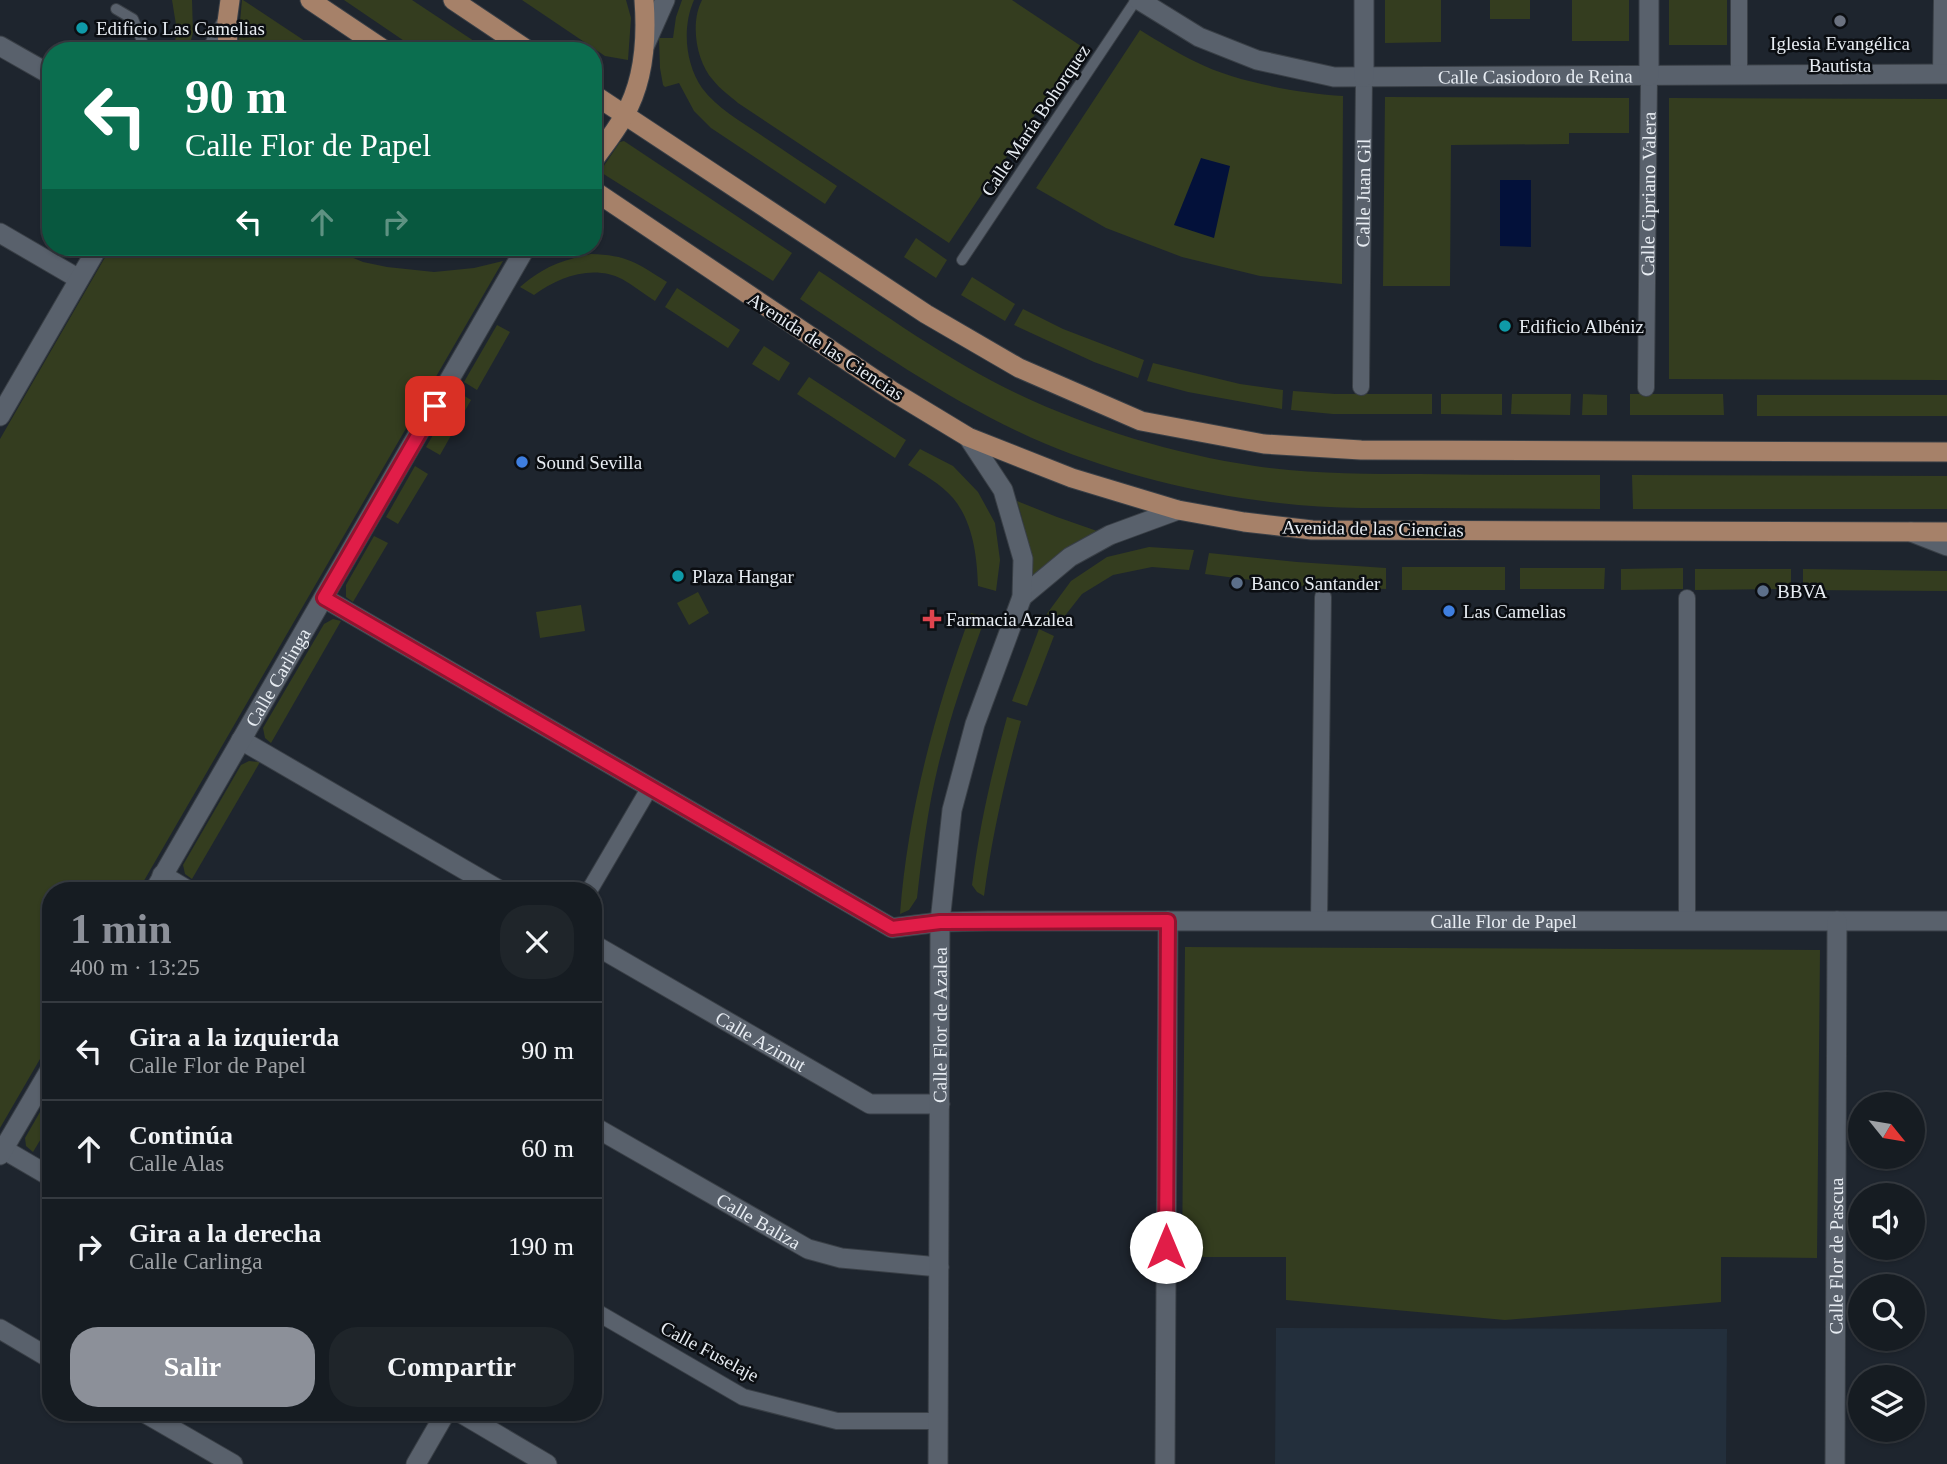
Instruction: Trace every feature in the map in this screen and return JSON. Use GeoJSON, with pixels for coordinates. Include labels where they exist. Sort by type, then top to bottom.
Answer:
{"type":"FeatureCollection","features":[{"type":"Feature","properties":{"kind":"main road"},"geometry":{"type":"LineString","coordinates":[[228,42],[230,0]]}},
{"type":"Feature","properties":{"kind":"main road"},"geometry":{"type":"LineString","coordinates":[[310,0],[373,42]]}},
{"type":"Feature","properties":{"kind":"main road"},"geometry":{"type":"LineString","coordinates":[[453,0],[516,42]]}},
{"type":"Feature","properties":{"kind":"main road"},"geometry":{"type":"LineString","coordinates":[[602,148],[625,115],[638,81],[645,46],[644,0]]}},
{"type":"Feature","properties":{"kind":"main road"},"geometry":{"type":"LineString","coordinates":[[602,100],[926,314],[1019,369],[1140,421],[1264,444],[1361,450],[1947,452]]}},
{"type":"Feature","properties":{"kind":"main road","name":"Avenida de las Ciencias"},"geometry":{"type":"LineString","coordinates":[[602,197],[848,362],[968,437],[1072,478],[1178,510],[1244,522],[1312,530],[1947,532]]}},
{"type":"Feature","properties":{"kind":"street"},"geometry":{"type":"LineString","coordinates":[[645,46],[664,0]]}},
{"type":"Feature","properties":{"kind":"street","name":"Calle Casiodoro de Reina"},"geometry":{"type":"LineString","coordinates":[[1138,0],[1199,37],[1257,60],[1334,77],[1944,74]]}},
{"type":"Feature","properties":{"kind":"street","name":"Calle Juan Gil"},"geometry":{"type":"LineString","coordinates":[[1362,387],[1364,0]]}},
{"type":"Feature","properties":{"kind":"street","name":"Calle Cipriano Valera"},"geometry":{"type":"LineString","coordinates":[[1646,388],[1649,0]]}},
{"type":"Feature","properties":{"kind":"street"},"geometry":{"type":"LineString","coordinates":[[1739,75],[1740,0]]}},
{"type":"Feature","properties":{"kind":"street"},"geometry":{"type":"LineString","coordinates":[[1942,0],[1944,74]]}},
{"type":"Feature","properties":{"kind":"street"},"geometry":{"type":"LineString","coordinates":[[216,42],[227,22]]}},
{"type":"Feature","properties":{"kind":"street"},"geometry":{"type":"LineString","coordinates":[[0,46],[42,70]]}},
{"type":"Feature","properties":{"kind":"street"},"geometry":{"type":"LineString","coordinates":[[0,233],[79,279]]}},
{"type":"Feature","properties":{"kind":"street"},"geometry":{"type":"LineString","coordinates":[[0,416],[93,256]]}},
{"type":"Feature","properties":{"kind":"street","name":"Calle Carlinga"},"geometry":{"type":"LineString","coordinates":[[159,882],[521,256]]}},
{"type":"Feature","properties":{"kind":"street"},"geometry":{"type":"LineString","coordinates":[[968,437],[1003,490],[1023,559],[1022,597]]}},
{"type":"Feature","properties":{"kind":"street"},"geometry":{"type":"LineString","coordinates":[[1022,597],[1070,557],[1110,535],[1178,510]]}},
{"type":"Feature","properties":{"kind":"street"},"geometry":{"type":"LineString","coordinates":[[1910,531],[1947,546]]}},
{"type":"Feature","properties":{"kind":"street","name":"Calle Flor de Azalea"},"geometry":{"type":"LineString","coordinates":[[938,1464],[940,922],[952,810],[975,724],[1022,597]]}},
{"type":"Feature","properties":{"kind":"street"},"geometry":{"type":"LineString","coordinates":[[1319,922],[1324,597]]}},
{"type":"Feature","properties":{"kind":"street","name":"Calle Flor de Papel"},"geometry":{"type":"LineString","coordinates":[[324,598],[892,928],[940,922],[1947,921]]}},
{"type":"Feature","properties":{"kind":"street"},"geometry":{"type":"LineString","coordinates":[[1686,598],[1687,921]]}},
{"type":"Feature","properties":{"kind":"street"},"geometry":{"type":"LineString","coordinates":[[241,740],[486,882]]}},
{"type":"Feature","properties":{"kind":"street"},"geometry":{"type":"LineString","coordinates":[[594,882],[650,787]]}},
{"type":"Feature","properties":{"kind":"street"},"geometry":{"type":"LineString","coordinates":[[1165,1464],[1168,921]]}},
{"type":"Feature","properties":{"kind":"street","name":"Calle Flor de Pascua"},"geometry":{"type":"LineString","coordinates":[[1835,1464],[1837,921]]}},
{"type":"Feature","properties":{"kind":"street","name":"Calle Azimut"},"geometry":{"type":"LineString","coordinates":[[602,949],[870,1104],[940,1104]]}},
{"type":"Feature","properties":{"kind":"street"},"geometry":{"type":"LineString","coordinates":[[42,1083],[2,1152],[42,1172]]}},
{"type":"Feature","properties":{"kind":"street","name":"Calle Baliza"},"geometry":{"type":"LineString","coordinates":[[602,1131],[808,1250],[841,1258],[939,1266]]}},
{"type":"Feature","properties":{"kind":"street","name":"Calle Fuselaje"},"geometry":{"type":"LineString","coordinates":[[602,1315],[743,1396],[837,1421],[939,1421]]}},
{"type":"Feature","properties":{"kind":"street"},"geometry":{"type":"LineString","coordinates":[[0,1329],[42,1354]]}},
{"type":"Feature","properties":{"kind":"street"},"geometry":{"type":"LineString","coordinates":[[159,1421],[233,1464]]}},
{"type":"Feature","properties":{"kind":"street"},"geometry":{"type":"LineString","coordinates":[[416,1464],[441,1421]]}},
{"type":"Feature","properties":{"kind":"street"},"geometry":{"type":"LineString","coordinates":[[474,1421],[547,1464]]}},
{"type":"Feature","properties":{"kind":"lane","name":"Calle María Bohorquez"},"geometry":{"type":"LineString","coordinates":[[962,260],[1138,0]]}},
{"type":"Feature","properties":{"kind":"lane"},"geometry":{"type":"LineString","coordinates":[[116,9],[133,19],[142,42]]}},
{"type":"Feature","properties":{"kind":"shaded area"},"geometry":{"type":"Polygon","coordinates":[[[1276,1328],[1727,1329],[1726,1464],[1275,1464],[1276,1328]]]}},
{"type":"Feature","properties":{"kind":"green space"},"geometry":{"type":"Polygon","coordinates":[[[172,0],[192,0],[193,33],[190,42],[175,42],[177,31],[172,0]]]}},
{"type":"Feature","properties":{"kind":"green space"},"geometry":{"type":"Polygon","coordinates":[[[243,0],[306,42],[238,42],[243,0]]]}},
{"type":"Feature","properties":{"kind":"green space"},"geometry":{"type":"Polygon","coordinates":[[[344,0],[412,0],[475,42],[406,42],[344,0]]]}},
{"type":"Feature","properties":{"kind":"green space"},"geometry":{"type":"Polygon","coordinates":[[[522,0],[626,0],[631,18],[628,60],[602,54],[602,42],[584,42],[522,0]]]}},
{"type":"Feature","properties":{"kind":"green space"},"geometry":{"type":"Polygon","coordinates":[[[682,0],[694,0],[688,22],[687,45],[692,68],[702,88],[729,114],[837,186],[825,204],[711,128],[694,111],[679,83],[665,87],[663,85],[659,38],[673,38],[682,0]]]}},
{"type":"Feature","properties":{"kind":"green space"},"geometry":{"type":"Polygon","coordinates":[[[702,0],[1012,0],[1081,46],[949,243],[738,103],[719,86],[702,63],[697,42],[696,20],[702,0]]]}},
{"type":"Feature","properties":{"kind":"green space"},"geometry":{"type":"Polygon","coordinates":[[[1385,0],[1441,0],[1441,42],[1385,43],[1385,0]]]}},
{"type":"Feature","properties":{"kind":"green space"},"geometry":{"type":"Polygon","coordinates":[[[1490,0],[1530,0],[1530,19],[1490,19],[1490,0]]]}},
{"type":"Feature","properties":{"kind":"green space"},"geometry":{"type":"Polygon","coordinates":[[[1572,0],[1629,0],[1629,41],[1572,41],[1572,0]]]}},
{"type":"Feature","properties":{"kind":"green space"},"geometry":{"type":"Polygon","coordinates":[[[1669,0],[1727,0],[1727,45],[1669,45],[1669,0]]]}},
{"type":"Feature","properties":{"kind":"green space"},"geometry":{"type":"Polygon","coordinates":[[[1140,30],[1189,58],[1229,75],[1287,89],[1343,96],[1342,284],[1260,276],[1182,257],[1106,228],[1036,188],[1140,30]]]}},
{"type":"Feature","properties":{"kind":"green space"},"geometry":{"type":"Polygon","coordinates":[[[1385,97],[1629,98],[1629,133],[1569,133],[1569,144],[1451,145],[1450,286],[1383,286],[1385,97]]]}},
{"type":"Feature","properties":{"kind":"green space"},"geometry":{"type":"Polygon","coordinates":[[[1669,98],[1947,99],[1947,380],[1669,379],[1669,98]]]}},
{"type":"Feature","properties":{"kind":"green space"},"geometry":{"type":"Polygon","coordinates":[[[624,141],[792,253],[773,281],[602,173],[602,169],[620,142],[624,141]]]}},
{"type":"Feature","properties":{"kind":"green space"},"geometry":{"type":"Polygon","coordinates":[[[916,238],[947,260],[936,278],[904,257],[916,238]]]}},
{"type":"Feature","properties":{"kind":"green space"},"geometry":{"type":"Polygon","coordinates":[[[106,256],[349,256],[387,267],[434,272],[474,268],[503,261],[143,882],[42,882],[42,1056],[0,1128],[0,439],[106,256]]]}},
{"type":"Feature","properties":{"kind":"green space"},"geometry":{"type":"Polygon","coordinates":[[[583,256],[614,256],[631,261],[667,282],[655,301],[622,279],[599,273],[565,278],[534,295],[520,287],[553,265],[583,256]]]}},
{"type":"Feature","properties":{"kind":"green space"},"geometry":{"type":"Polygon","coordinates":[[[819,271],[916,336],[992,381],[1046,407],[1134,439],[1194,455],[1296,471],[1358,474],[1600,475],[1600,509],[1361,508],[1298,505],[1234,497],[1138,476],[1046,444],[982,413],[920,378],[800,299],[819,271]]]}},
{"type":"Feature","properties":{"kind":"green space"},"geometry":{"type":"Polygon","coordinates":[[[972,277],[1015,304],[1005,321],[961,295],[972,277]]]}},
{"type":"Feature","properties":{"kind":"green space"},"geometry":{"type":"Polygon","coordinates":[[[677,288],[740,330],[728,348],[665,307],[677,288]]]}},
{"type":"Feature","properties":{"kind":"green space"},"geometry":{"type":"Polygon","coordinates":[[[1023,309],[1063,329],[1144,360],[1138,378],[1094,362],[1014,325],[1023,309]]]}},
{"type":"Feature","properties":{"kind":"green space"},"geometry":{"type":"Polygon","coordinates":[[[497,325],[510,332],[477,390],[464,382],[497,325]]]}},
{"type":"Feature","properties":{"kind":"green space"},"geometry":{"type":"Polygon","coordinates":[[[764,346],[790,363],[779,381],[752,364],[764,346]]]}},
{"type":"Feature","properties":{"kind":"green space"},"geometry":{"type":"Polygon","coordinates":[[[1153,363],[1240,384],[1283,390],[1282,409],[1188,392],[1147,381],[1153,363]]]}},
{"type":"Feature","properties":{"kind":"green space"},"geometry":{"type":"Polygon","coordinates":[[[809,377],[906,440],[895,458],[797,394],[809,377]]]}},
{"type":"Feature","properties":{"kind":"green space"},"geometry":{"type":"Polygon","coordinates":[[[1293,391],[1432,394],[1432,414],[1333,414],[1291,410],[1293,391]]]}},
{"type":"Feature","properties":{"kind":"green space"},"geometry":{"type":"Polygon","coordinates":[[[458,392],[471,400],[440,455],[426,447],[458,392]]]}},
{"type":"Feature","properties":{"kind":"green space"},"geometry":{"type":"Polygon","coordinates":[[[1441,394],[1502,394],[1502,415],[1441,414],[1441,394]]]}},
{"type":"Feature","properties":{"kind":"green space"},"geometry":{"type":"Polygon","coordinates":[[[1512,394],[1571,394],[1570,415],[1511,414],[1512,394]]]}},
{"type":"Feature","properties":{"kind":"green space"},"geometry":{"type":"Polygon","coordinates":[[[1583,394],[1607,395],[1607,415],[1582,415],[1583,394]]]}},
{"type":"Feature","properties":{"kind":"green space"},"geometry":{"type":"Polygon","coordinates":[[[1630,394],[1723,394],[1724,415],[1630,415],[1630,394]]]}},
{"type":"Feature","properties":{"kind":"green space"},"geometry":{"type":"Polygon","coordinates":[[[1757,395],[1947,395],[1947,416],[1757,416],[1757,395]]]}},
{"type":"Feature","properties":{"kind":"green space"},"geometry":{"type":"Polygon","coordinates":[[[920,449],[953,466],[978,492],[995,523],[1000,560],[996,591],[978,586],[973,540],[960,507],[943,488],[908,465],[920,449]]]}},
{"type":"Feature","properties":{"kind":"green space"},"geometry":{"type":"Polygon","coordinates":[[[415,466],[428,474],[398,524],[386,517],[415,466]]]}},
{"type":"Feature","properties":{"kind":"green space"},"geometry":{"type":"Polygon","coordinates":[[[1632,475],[1947,476],[1947,509],[1633,509],[1632,475]]]}},
{"type":"Feature","properties":{"kind":"green space"},"geometry":{"type":"Polygon","coordinates":[[[1017,501],[1097,531],[1074,543],[1048,563],[1028,585],[1027,543],[1017,501]]]}},
{"type":"Feature","properties":{"kind":"green space"},"geometry":{"type":"Polygon","coordinates":[[[374,536],[388,543],[353,602],[346,597],[346,585],[374,536]]]}},
{"type":"Feature","properties":{"kind":"green space"},"geometry":{"type":"Polygon","coordinates":[[[1149,547],[1194,550],[1189,570],[1152,567],[1113,575],[1082,594],[1060,622],[1046,615],[1071,581],[1107,557],[1149,547]]]}},
{"type":"Feature","properties":{"kind":"green space"},"geometry":{"type":"Polygon","coordinates":[[[1209,553],[1386,568],[1386,589],[1296,586],[1205,574],[1209,553]]]}},
{"type":"Feature","properties":{"kind":"green space"},"geometry":{"type":"Polygon","coordinates":[[[1402,567],[1505,567],[1505,590],[1402,590],[1402,567]]]}},
{"type":"Feature","properties":{"kind":"green space"},"geometry":{"type":"Polygon","coordinates":[[[1520,568],[1605,568],[1604,589],[1520,589],[1520,568]]]}},
{"type":"Feature","properties":{"kind":"green space"},"geometry":{"type":"Polygon","coordinates":[[[1683,568],[1683,589],[1621,590],[1621,569],[1683,568]]]}},
{"type":"Feature","properties":{"kind":"green space"},"geometry":{"type":"Polygon","coordinates":[[[1695,569],[1791,569],[1791,589],[1695,590],[1695,569]]]}},
{"type":"Feature","properties":{"kind":"green space"},"geometry":{"type":"Polygon","coordinates":[[[1803,569],[1947,571],[1947,591],[1803,590],[1803,569]]]}},
{"type":"Feature","properties":{"kind":"green space"},"geometry":{"type":"Polygon","coordinates":[[[698,592],[709,613],[689,625],[677,603],[698,592]]]}},
{"type":"Feature","properties":{"kind":"green space"},"geometry":{"type":"Polygon","coordinates":[[[581,605],[585,631],[540,638],[536,612],[581,605]]]}},
{"type":"Feature","properties":{"kind":"green space"},"geometry":{"type":"Polygon","coordinates":[[[971,613],[985,618],[949,724],[935,779],[917,898],[909,910],[900,914],[916,799],[935,724],[971,613]]]}},
{"type":"Feature","properties":{"kind":"green space"},"geometry":{"type":"Polygon","coordinates":[[[333,619],[341,621],[271,743],[265,738],[263,728],[324,624],[333,619]]]}},
{"type":"Feature","properties":{"kind":"green space"},"geometry":{"type":"Polygon","coordinates":[[[1039,629],[1054,636],[1027,706],[1012,701],[1039,629]]]}},
{"type":"Feature","properties":{"kind":"green space"},"geometry":{"type":"Polygon","coordinates":[[[1007,717],[1021,721],[1000,808],[984,896],[972,885],[978,842],[1007,717]]]}},
{"type":"Feature","properties":{"kind":"green space"},"geometry":{"type":"Polygon","coordinates":[[[249,761],[260,762],[192,879],[185,874],[183,865],[241,765],[249,761]]]}},
{"type":"Feature","properties":{"kind":"green space"},"geometry":{"type":"Polygon","coordinates":[[[1185,947],[1820,950],[1817,1258],[1721,1257],[1721,1302],[1505,1320],[1286,1300],[1286,1257],[1182,1257],[1185,947]]]}},
{"type":"Feature","properties":{"kind":"green space"},"geometry":{"type":"Polygon","coordinates":[[[42,1109],[42,1137],[33,1152],[26,1146],[25,1138],[42,1109]]]}},
{"type":"Feature","properties":{"kind":"water"},"geometry":{"type":"Polygon","coordinates":[[[1201,158],[1230,166],[1214,238],[1174,225],[1201,158]]]}},
{"type":"Feature","properties":{"kind":"water"},"geometry":{"type":"Polygon","coordinates":[[[1500,180],[1531,180],[1531,247],[1500,246],[1500,180]]]}},
{"type":"Feature","properties":{"kind":"place","name":"Iglesia Evangélica Bautista"},"geometry":{"type":"Point","coordinates":[1840,21]}},
{"type":"Feature","properties":{"kind":"place","name":"Edificio Las Camelias"},"geometry":{"type":"Point","coordinates":[82,28]}},
{"type":"Feature","properties":{"kind":"place","name":"Edificio Albéniz"},"geometry":{"type":"Point","coordinates":[1505,326]}},
{"type":"Feature","properties":{"kind":"place","name":"Sound Sevilla"},"geometry":{"type":"Point","coordinates":[522,462]}},
{"type":"Feature","properties":{"kind":"place","name":"Plaza Hangar"},"geometry":{"type":"Point","coordinates":[678,576]}},
{"type":"Feature","properties":{"kind":"place","name":"Banco Santander"},"geometry":{"type":"Point","coordinates":[1237,583]}},
{"type":"Feature","properties":{"kind":"place","name":"BBVA"},"geometry":{"type":"Point","coordinates":[1763,591]}},
{"type":"Feature","properties":{"kind":"place","name":"Las Camelias"},"geometry":{"type":"Point","coordinates":[1449,611]}},
{"type":"Feature","properties":{"kind":"place","name":"Farmacia Azalea"},"geometry":{"type":"Point","coordinates":[932,619]}},
{"type":"Feature","properties":{"kind":"route"},"geometry":{"type":"LineString","coordinates":[[435,406],[324,598],[892,928],[940,922],[1168,921],[1166,1247]]}}]}
